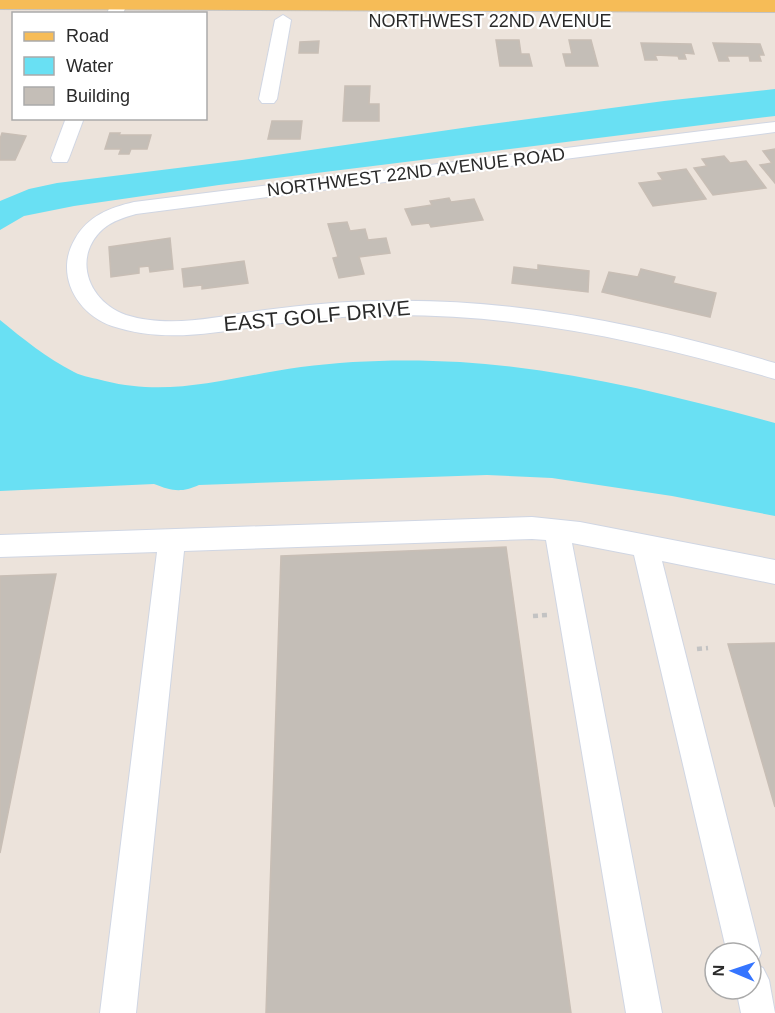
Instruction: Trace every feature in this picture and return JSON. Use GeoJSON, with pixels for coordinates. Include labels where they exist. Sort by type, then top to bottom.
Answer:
{"type":"FeatureCollection","features":[{"type":"Feature","properties":{"kind":"main road","name":"NORTHWEST 22ND AVENUE"},"geometry":{"type":"LineString","coordinates":[[0,3],[118,6],[775,6]]}},
{"type":"Feature","properties":{"kind":"main road","name":"NORTHWEST 22ND AVENUE"},"geometry":{"type":"LineString","coordinates":[[207,19],[775,23]]}},
{"type":"Feature","properties":{"kind":"street"},"geometry":{"type":"LineString","coordinates":[[268,99],[283,20]]}},
{"type":"Feature","properties":{"kind":"street"},"geometry":{"type":"LineString","coordinates":[[60,158],[74,120]]}},
{"type":"Feature","properties":{"kind":"street","name":"NORTHWEST 22ND AVENUE ROAD"},"geometry":{"type":"LineString","coordinates":[[78,254],[84,239],[102,221],[121,212],[149,205],[775,127]]}},
{"type":"Feature","properties":{"kind":"street","name":"EAST GOLF DRIVE"},"geometry":{"type":"LineString","coordinates":[[78,254],[79,281],[89,301],[107,315],[143,327],[200,327],[360,309],[453,308],[558,319],[623,330],[714,352],[775,371]]}},
{"type":"Feature","properties":{"kind":"street"},"geometry":{"type":"LineString","coordinates":[[0,546],[497,528],[557,530],[775,572]]}},
{"type":"Feature","properties":{"kind":"street"},"geometry":{"type":"LineString","coordinates":[[557,530],[644,1013]]}},
{"type":"Feature","properties":{"kind":"street"},"geometry":{"type":"LineString","coordinates":[[118,1013],[172,540]]}},
{"type":"Feature","properties":{"kind":"street"},"geometry":{"type":"LineString","coordinates":[[645,546],[741,941]]}},
{"type":"Feature","properties":{"kind":"water"},"geometry":{"type":"Polygon","coordinates":[[[775,89],[775,116],[219,185],[74,206],[24,216],[0,230],[0,201],[29,189],[57,183],[242,160],[664,101],[775,89]]]}},
{"type":"Feature","properties":{"kind":"water"},"geometry":{"type":"Polygon","coordinates":[[[0,320],[64,367],[81,375],[130,386],[203,384],[301,367],[340,363],[440,361],[500,365],[580,377],[697,403],[775,423],[775,516],[672,496],[552,478],[487,475],[199,485],[182,490],[171,490],[154,484],[0,491],[0,320]]]}},
{"type":"Feature","properties":{"kind":"building"},"geometry":{"type":"Polygon","coordinates":[[[496,40],[519,40],[521,54],[529,54],[532,66],[500,66],[496,40]]]}},
{"type":"Feature","properties":{"kind":"building"},"geometry":{"type":"Polygon","coordinates":[[[569,40],[591,40],[598,66],[566,66],[563,54],[572,54],[569,40]]]}},
{"type":"Feature","properties":{"kind":"building"},"geometry":{"type":"Polygon","coordinates":[[[319,41],[318,53],[299,53],[300,42],[319,41]]]}},
{"type":"Feature","properties":{"kind":"building"},"geometry":{"type":"Polygon","coordinates":[[[641,43],[691,44],[694,54],[684,53],[686,59],[679,59],[678,56],[655,55],[657,60],[645,60],[641,43]]]}},
{"type":"Feature","properties":{"kind":"building"},"geometry":{"type":"Polygon","coordinates":[[[713,43],[760,44],[764,55],[759,55],[761,61],[750,61],[749,56],[727,56],[729,61],[719,61],[713,43]]]}},
{"type":"Feature","properties":{"kind":"building"},"geometry":{"type":"Polygon","coordinates":[[[345,86],[370,86],[369,104],[379,104],[379,121],[343,121],[345,86]]]}},
{"type":"Feature","properties":{"kind":"building"},"geometry":{"type":"Polygon","coordinates":[[[272,121],[302,121],[300,139],[268,139],[272,121]]]}},
{"type":"Feature","properties":{"kind":"building"},"geometry":{"type":"Polygon","coordinates":[[[2,133],[26,136],[15,160],[0,160],[2,133]]]}},
{"type":"Feature","properties":{"kind":"building"},"geometry":{"type":"Polygon","coordinates":[[[110,133],[151,135],[147,149],[131,149],[129,154],[119,154],[121,149],[105,149],[110,133]]]}},
{"type":"Feature","properties":{"kind":"building"},"geometry":{"type":"Polygon","coordinates":[[[775,149],[775,183],[760,165],[772,163],[763,151],[775,149]]]}},
{"type":"Feature","properties":{"kind":"building"},"geometry":{"type":"Polygon","coordinates":[[[724,156],[730,163],[746,161],[766,188],[713,195],[694,168],[707,166],[702,159],[724,156]]]}},
{"type":"Feature","properties":{"kind":"building"},"geometry":{"type":"Polygon","coordinates":[[[686,169],[706,199],[653,206],[639,183],[663,180],[658,173],[686,169]]]}},
{"type":"Feature","properties":{"kind":"building"},"geometry":{"type":"Polygon","coordinates":[[[449,198],[451,202],[474,199],[483,220],[431,227],[429,223],[412,225],[405,209],[432,205],[430,201],[449,198]]]}},
{"type":"Feature","properties":{"kind":"building"},"geometry":{"type":"Polygon","coordinates":[[[347,222],[350,231],[365,229],[368,240],[386,238],[390,253],[359,257],[364,274],[339,278],[333,258],[338,257],[328,224],[347,222]]]}},
{"type":"Feature","properties":{"kind":"building"},"geometry":{"type":"Polygon","coordinates":[[[170,238],[173,269],[150,272],[149,266],[139,267],[139,273],[111,277],[109,247],[170,238]]]}},
{"type":"Feature","properties":{"kind":"building"},"geometry":{"type":"Polygon","coordinates":[[[244,261],[248,283],[202,289],[202,285],[184,287],[182,269],[244,261]]]}},
{"type":"Feature","properties":{"kind":"building"},"geometry":{"type":"Polygon","coordinates":[[[538,265],[589,271],[588,292],[512,283],[514,267],[538,270],[538,265]]]}},
{"type":"Feature","properties":{"kind":"building"},"geometry":{"type":"Polygon","coordinates":[[[641,269],[675,277],[673,283],[716,293],[710,317],[602,292],[609,272],[638,277],[641,269]]]}},
{"type":"Feature","properties":{"kind":"building"},"geometry":{"type":"Polygon","coordinates":[[[506,547],[571,1013],[266,1013],[281,556],[506,547]]]}},
{"type":"Feature","properties":{"kind":"building"},"geometry":{"type":"Polygon","coordinates":[[[56,574],[0,853],[0,576],[56,574]]]}},
{"type":"Feature","properties":{"kind":"building"},"geometry":{"type":"Polygon","coordinates":[[[775,643],[775,807],[728,644],[775,643]]]}}]}
